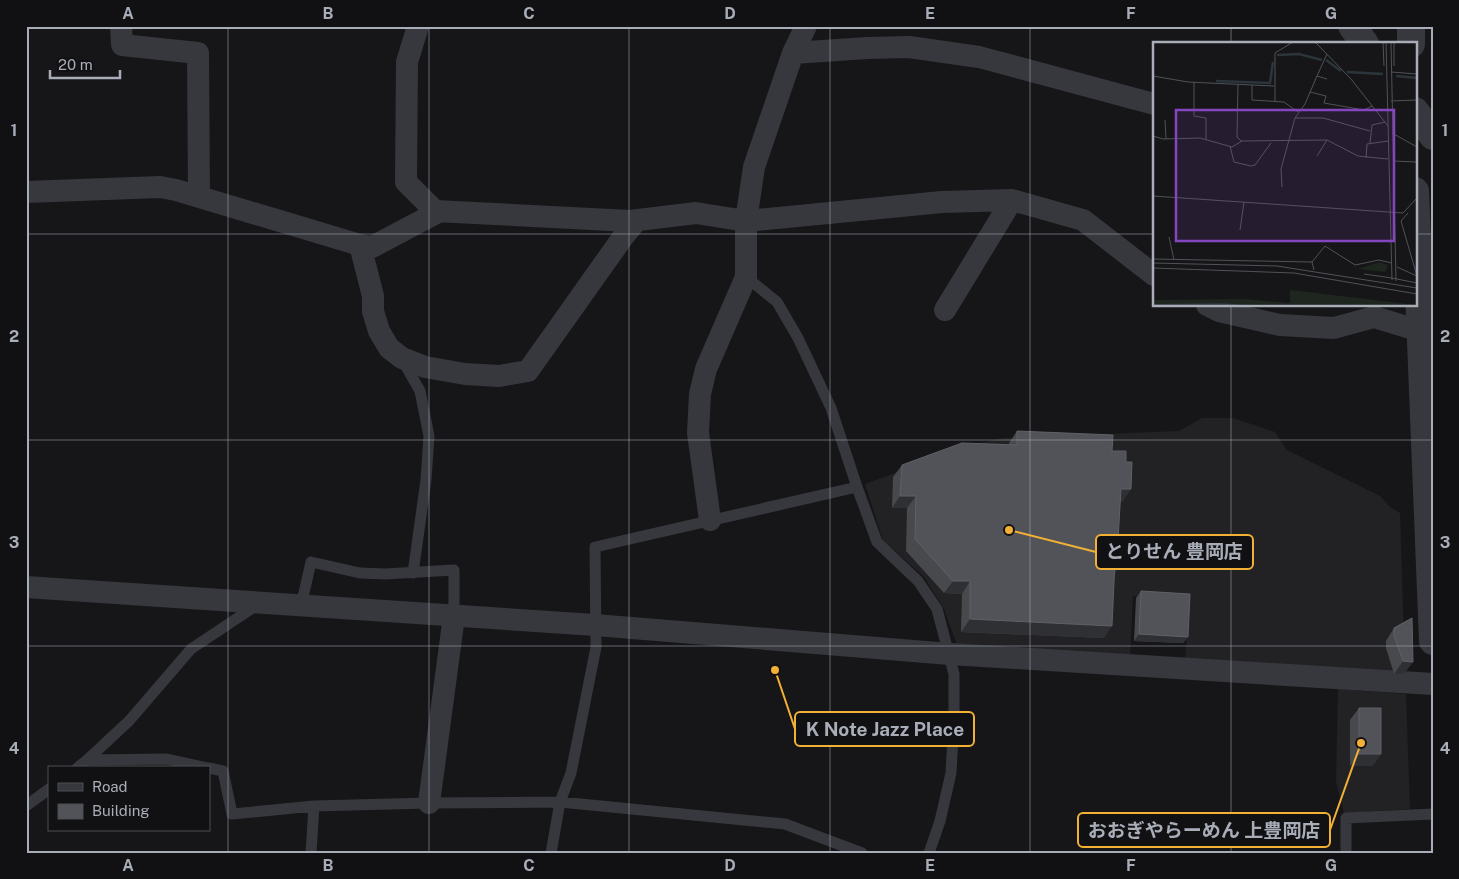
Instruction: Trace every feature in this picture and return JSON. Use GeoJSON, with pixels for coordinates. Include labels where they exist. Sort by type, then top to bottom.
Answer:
{"type":"FeatureCollection","features":[{"type":"Feature","properties":{"kind":"street"},"geometry":{"type":"LineString","coordinates":[[121,26],[122,45],[198,53],[199,196]]}},
{"type":"Feature","properties":{"kind":"street"},"geometry":{"type":"LineString","coordinates":[[418,26],[407,62],[406,182],[434,211],[630,221],[696,213],[746,221],[942,202],[1012,200],[1083,220],[1153,273]]}},
{"type":"Feature","properties":{"kind":"street"},"geometry":{"type":"LineString","coordinates":[[710,520],[698,433],[700,394],[706,369],[746,277],[746,221],[754,167],[793,53],[806,26]]}},
{"type":"Feature","properties":{"kind":"street"},"geometry":{"type":"LineString","coordinates":[[1352,26],[1364,42]]}},
{"type":"Feature","properties":{"kind":"street"},"geometry":{"type":"LineString","coordinates":[[1411,26],[1411,42]]}},
{"type":"Feature","properties":{"kind":"street"},"geometry":{"type":"LineString","coordinates":[[793,53],[909,47],[979,57],[1153,104]]}},
{"type":"Feature","properties":{"kind":"street"},"geometry":{"type":"LineString","coordinates":[[1416,112],[1433,136]]}},
{"type":"Feature","properties":{"kind":"street"},"geometry":{"type":"LineString","coordinates":[[26,192],[160,187],[199,196],[372,247],[440,211]]}},
{"type":"Feature","properties":{"kind":"street"},"geometry":{"type":"LineString","coordinates":[[945,310],[1012,200]]}},
{"type":"Feature","properties":{"kind":"street"},"geometry":{"type":"LineString","coordinates":[[1416,207],[1433,641]]}},
{"type":"Feature","properties":{"kind":"street"},"geometry":{"type":"LineString","coordinates":[[360,245],[373,296],[373,311],[379,331],[389,348],[402,358],[425,367],[465,374],[499,376],[528,370],[637,220]]}},
{"type":"Feature","properties":{"kind":"street"},"geometry":{"type":"LineString","coordinates":[[1209,306],[1219,311],[1272,314],[1280,325],[1334,328],[1374,317],[1420,331]]}},
{"type":"Feature","properties":{"kind":"street"},"geometry":{"type":"LineString","coordinates":[[26,588],[596,625],[950,654],[1433,684]]}},
{"type":"Feature","properties":{"kind":"street"},"geometry":{"type":"LineString","coordinates":[[430,803],[454,616]]}},
{"type":"Feature","properties":{"kind":"lane"},"geometry":{"type":"LineString","coordinates":[[746,277],[777,302],[798,338],[830,408],[877,542],[918,581],[937,609],[954,674],[951,773],[940,821],[929,853]]}},
{"type":"Feature","properties":{"kind":"lane"},"geometry":{"type":"LineString","coordinates":[[402,358],[420,390],[429,436],[426,480],[413,573]]}},
{"type":"Feature","properties":{"kind":"lane"},"geometry":{"type":"LineString","coordinates":[[551,853],[560,802],[571,773],[596,647],[595,547],[857,487]]}},
{"type":"Feature","properties":{"kind":"lane"},"geometry":{"type":"LineString","coordinates":[[301,606],[311,562],[360,573],[385,574],[454,570],[454,616]]}},
{"type":"Feature","properties":{"kind":"lane"},"geometry":{"type":"LineString","coordinates":[[80,766],[129,721],[191,649],[261,603]]}},
{"type":"Feature","properties":{"kind":"lane"},"geometry":{"type":"LineString","coordinates":[[87,760],[167,759],[199,766]]}},
{"type":"Feature","properties":{"kind":"lane"},"geometry":{"type":"LineString","coordinates":[[210,768],[223,771],[232,814],[314,806],[560,802],[785,824],[862,853]]}},
{"type":"Feature","properties":{"kind":"lane"},"geometry":{"type":"LineString","coordinates":[[26,806],[48,790]]}},
{"type":"Feature","properties":{"kind":"lane"},"geometry":{"type":"LineString","coordinates":[[311,853],[314,806]]}},
{"type":"Feature","properties":{"kind":"lane"},"geometry":{"type":"LineString","coordinates":[[1346,853],[1346,818],[1433,814]]}},
{"type":"Feature","properties":{"kind":"shaded area"},"geometry":{"type":"Polygon","coordinates":[[[1202,418],[1233,418],[1275,432],[1287,450],[1380,496],[1390,507],[1400,513],[1405,675],[1185,663],[1189,599],[1133,596],[1130,658],[957,645],[944,609],[924,577],[883,540],[865,484],[971,445],[1004,438],[1179,431],[1202,418]]]}},
{"type":"Feature","properties":{"kind":"shaded area"},"geometry":{"type":"Polygon","coordinates":[[[1338,689],[1406,694],[1410,809],[1344,813],[1336,782],[1338,689]]]}},
{"type":"Feature","properties":{"kind":"building"},"geometry":{"type":"Polygon","coordinates":[[[1017,431],[1113,435],[1112,451],[1126,451],[1126,462],[1132,462],[1131,489],[1121,489],[1118,540],[1125,541],[1124,561],[1115,560],[1112,626],[970,619],[970,581],[953,581],[915,539],[916,496],[900,496],[902,465],[962,443],[1017,445],[1017,431]]]}},
{"type":"Feature","properties":{"kind":"building"},"geometry":{"type":"Polygon","coordinates":[[[1141,591],[1190,594],[1188,637],[1139,634],[1141,591]]]}},
{"type":"Feature","properties":{"kind":"building"},"geometry":{"type":"Polygon","coordinates":[[[1412,618],[1413,662],[1403,661],[1394,636],[1394,628],[1412,618]]]}},
{"type":"Feature","properties":{"kind":"building"},"geometry":{"type":"Polygon","coordinates":[[[1359,708],[1381,708],[1381,754],[1359,754],[1359,708]]]}},
{"type":"Feature","properties":{"kind":"place","name":"とりせん 豊岡店"},"geometry":{"type":"Point","coordinates":[1009,530]}},
{"type":"Feature","properties":{"kind":"place","name":"K Note Jazz Place"},"geometry":{"type":"Point","coordinates":[775,670]}},
{"type":"Feature","properties":{"kind":"place","name":"おおぎやらーめん 上豊岡店"},"geometry":{"type":"Point","coordinates":[1361,743]}}]}
